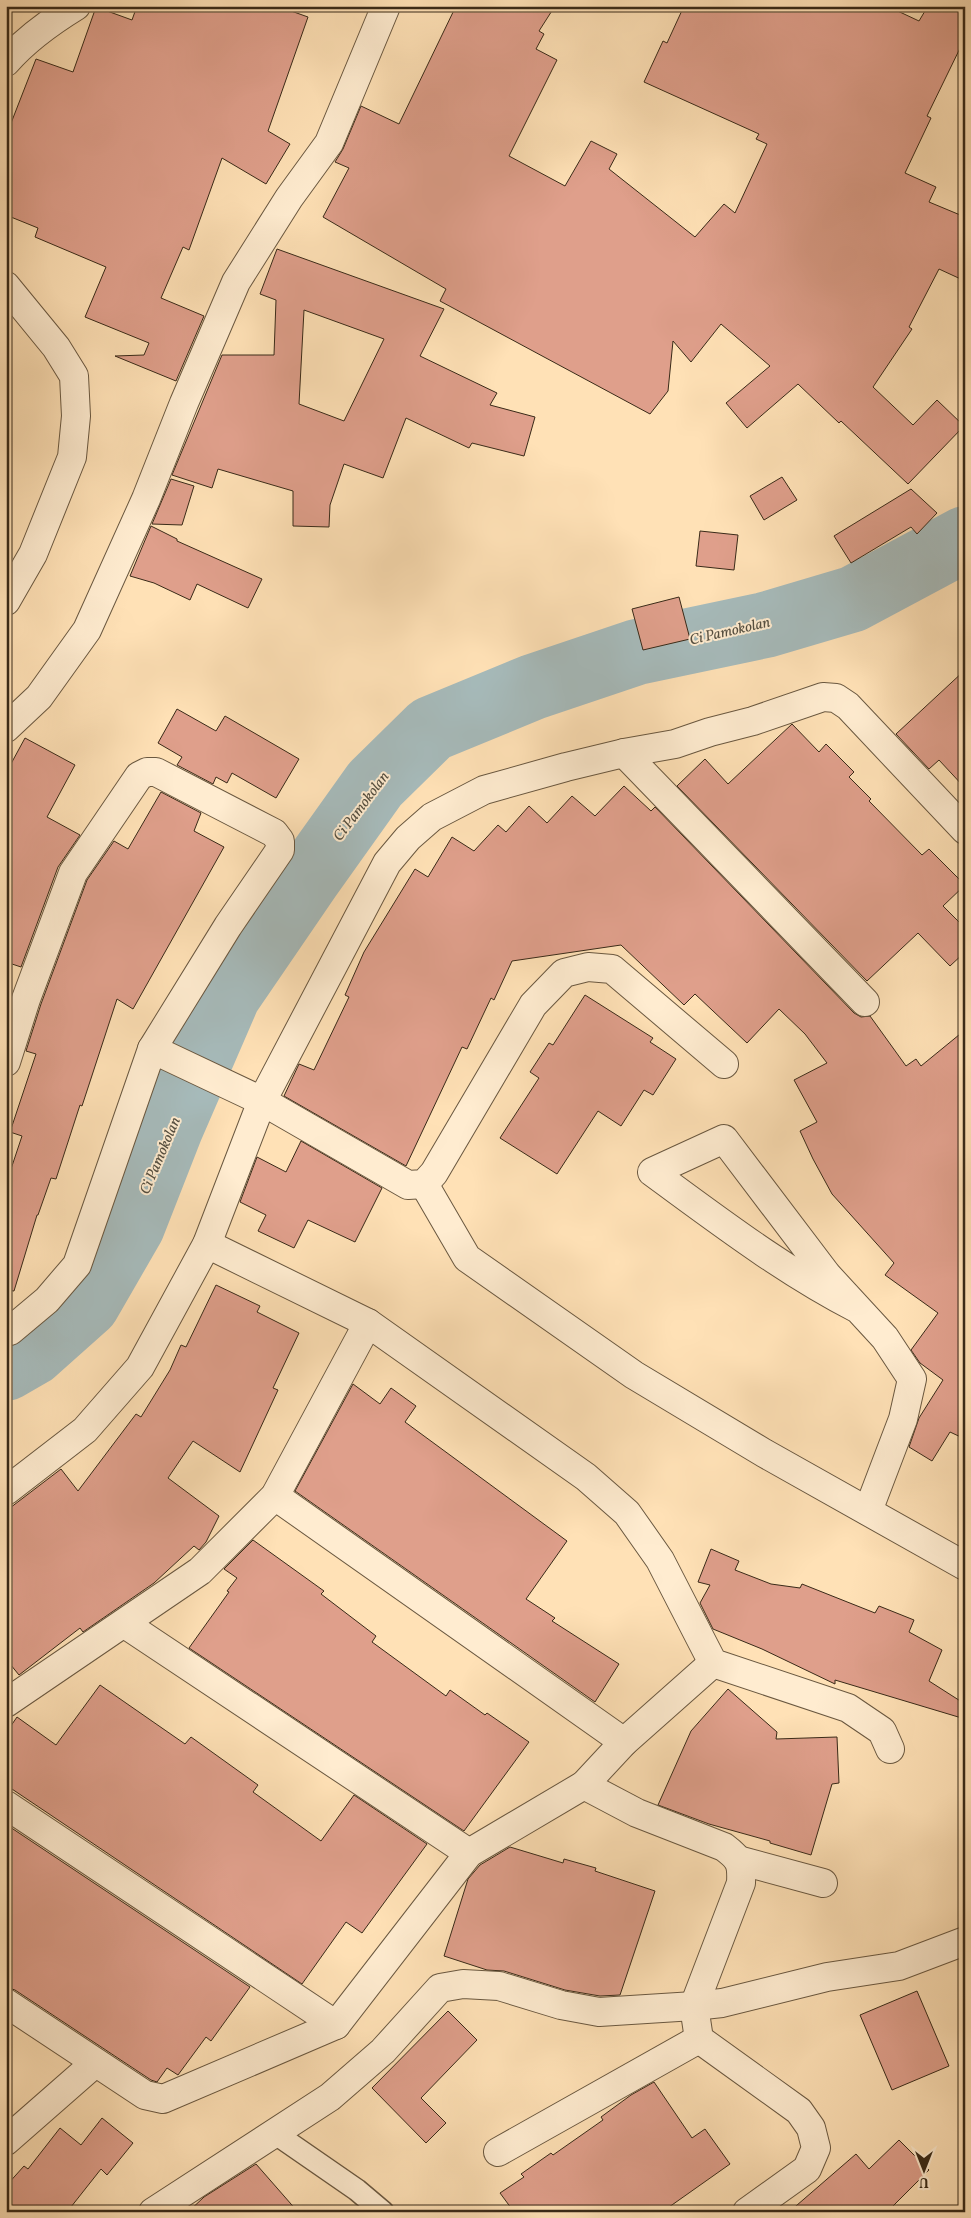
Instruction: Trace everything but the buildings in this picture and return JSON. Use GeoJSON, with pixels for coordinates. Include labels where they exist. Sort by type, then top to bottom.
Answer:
{"type":"FeatureCollection","features":[{"type":"Feature","properties":{"kind":"street"},"geometry":{"type":"LineString","coordinates":[[6,62],[21,45],[55,19],[76,6]]}},
{"type":"Feature","properties":{"kind":"street"},"geometry":{"type":"LineString","coordinates":[[6,728],[39,697],[87,630],[128,542],[236,282],[289,198],[329,143],[386,6]]}},
{"type":"Feature","properties":{"kind":"street"},"geometry":{"type":"LineString","coordinates":[[6,286],[56,347],[74,376],[76,416],[72,457],[33,554],[6,600]]}},
{"type":"Feature","properties":{"kind":"street"},"geometry":{"type":"LineString","coordinates":[[6,1491],[86,1430],[140,1367],[207,1244],[262,1101],[387,863],[408,838],[432,817],[484,790],[624,753],[675,744],[710,732],[753,722],[823,697],[836,698],[848,706],[965,830]]}},
{"type":"Feature","properties":{"kind":"street"},"geometry":{"type":"LineString","coordinates":[[624,753],[865,1002]]}},
{"type":"Feature","properties":{"kind":"street"},"geometry":{"type":"LineString","coordinates":[[6,1062],[26,999],[73,873],[139,776],[147,772],[156,772],[274,833],[280,842],[280,850],[228,926],[162,1055],[77,1265],[47,1300],[10,1331],[6,1332]]}},
{"type":"Feature","properties":{"kind":"street"},"geometry":{"type":"LineString","coordinates":[[162,1055],[262,1101],[408,1185],[424,1184],[434,1173],[533,1005],[564,973],[588,968],[612,969],[724,1064]]}},
{"type":"Feature","properties":{"kind":"street"},"geometry":{"type":"LineString","coordinates":[[858,1308],[819,1289],[771,1259],[652,1172],[724,1140],[827,1275],[858,1308],[885,1338],[912,1379],[903,1419],[868,1512]]}},
{"type":"Feature","properties":{"kind":"street"},"geometry":{"type":"LineString","coordinates":[[424,1184],[467,1258],[634,1374],[764,1453],[965,1566]]}},
{"type":"Feature","properties":{"kind":"street"},"geometry":{"type":"LineString","coordinates":[[207,1244],[368,1323],[586,1477],[627,1513],[660,1560],[713,1663],[848,1708],[882,1731],[890,1749]]}},
{"type":"Feature","properties":{"kind":"street"},"geometry":{"type":"LineString","coordinates":[[6,1703],[125,1624],[200,1571],[275,1496],[368,1323]]}},
{"type":"Feature","properties":{"kind":"street"},"geometry":{"type":"LineString","coordinates":[[275,1496],[624,1742]]}},
{"type":"Feature","properties":{"kind":"street"},"geometry":{"type":"LineString","coordinates":[[125,1624],[469,1853]]}},
{"type":"Feature","properties":{"kind":"street"},"geometry":{"type":"LineString","coordinates":[[6,2003],[145,2095],[163,2099],[336,2024],[469,1853],[584,1785],[624,1742],[713,1663]]}},
{"type":"Feature","properties":{"kind":"street"},"geometry":{"type":"LineString","coordinates":[[584,1785],[637,1813],[724,1847],[735,1855],[742,1866],[740,1883],[694,2006],[699,2039],[799,2111],[811,2128],[816,2148],[807,2169],[747,2212]]}},
{"type":"Feature","properties":{"kind":"street"},"geometry":{"type":"LineString","coordinates":[[6,1805],[336,2024]]}},
{"type":"Feature","properties":{"kind":"street"},"geometry":{"type":"LineString","coordinates":[[738,1860],[823,1883]]}},
{"type":"Feature","properties":{"kind":"street"},"geometry":{"type":"LineString","coordinates":[[154,2212],[330,2097],[383,2051],[440,1988],[463,1984],[499,1986],[561,2005],[599,2012],[694,2006],[722,2003],[827,1977],[899,1966],[965,1941]]}},
{"type":"Feature","properties":{"kind":"street"},"geometry":{"type":"LineString","coordinates":[[498,2152],[699,2039]]}},
{"type":"Feature","properties":{"kind":"street"},"geometry":{"type":"LineString","coordinates":[[6,2141],[94,2063]]}},
{"type":"Feature","properties":{"kind":"lane"},"geometry":{"type":"LineString","coordinates":[[276,2134],[357,2190],[383,2212]]}},
{"type":"Feature","properties":{"kind":"waterway","name":"Ci Pamokolan"},"geometry":{"type":"LineString","coordinates":[[6,1368],[32,1353],[87,1304],[132,1226],[170,1129],[228,995],[375,784],[431,729],[533,687],[637,652],[765,625],[853,599],[965,539]]}}]}
